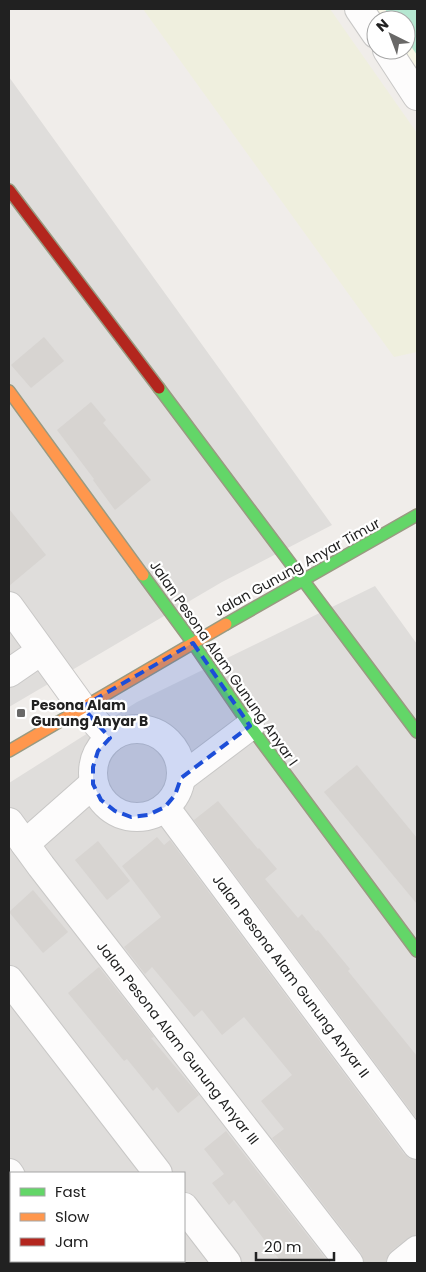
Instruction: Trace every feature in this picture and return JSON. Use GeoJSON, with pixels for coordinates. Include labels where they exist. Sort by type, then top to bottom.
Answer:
{"type":"FeatureCollection","features":[{"type":"Feature","properties":{"kind":"street"},"geometry":{"type":"LineString","coordinates":[[394,60],[417,96]]}},
{"type":"Feature","properties":{"kind":"street"},"geometry":{"type":"LineString","coordinates":[[9,190],[417,732]]}},
{"type":"Feature","properties":{"kind":"street","name":"Jalan Pesona Alam Gunung Anyar I"},"geometry":{"type":"LineString","coordinates":[[9,391],[193,643],[250,726],[417,951]]}},
{"type":"Feature","properties":{"kind":"street","name":"Jalan Gunung Anyar Timur"},"geometry":{"type":"LineString","coordinates":[[9,751],[82,707],[417,515]]}},
{"type":"Feature","properties":{"kind":"street"},"geometry":{"type":"LineString","coordinates":[[9,606],[82,707],[110,738]]}},
{"type":"Feature","properties":{"kind":"street"},"geometry":{"type":"LineString","coordinates":[[9,673],[41,651]]}},
{"type":"Feature","properties":{"kind":"street"},"geometry":{"type":"LineString","coordinates":[[181,778],[250,726]]}},
{"type":"Feature","properties":{"kind":"street"},"geometry":{"type":"LineString","coordinates":[[142,728],[159,734],[172,745],[180,760],[181,778],[175,794],[165,807],[148,815],[131,816],[115,811],[101,800],[94,784],[92,767],[98,751],[110,738],[125,730],[142,728]]}},
{"type":"Feature","properties":{"kind":"street"},"geometry":{"type":"LineString","coordinates":[[25,844],[94,784]]}},
{"type":"Feature","properties":{"kind":"street","name":"Jalan Pesona Alam Gunung Anyar II"},"geometry":{"type":"LineString","coordinates":[[165,807],[417,1145]]}},
{"type":"Feature","properties":{"kind":"street","name":"Jalan Pesona Alam Gunung Anyar III"},"geometry":{"type":"LineString","coordinates":[[9,822],[349,1263]]}},
{"type":"Feature","properties":{"kind":"street"},"geometry":{"type":"LineString","coordinates":[[9,980],[157,1172]]}},
{"type":"Feature","properties":{"kind":"street"},"geometry":{"type":"LineString","coordinates":[[185,1208],[227,1263]]}},
{"type":"Feature","properties":{"kind":"street"},"geometry":{"type":"LineString","coordinates":[[401,1263],[417,1250]]}},
{"type":"Feature","properties":{"kind":"highlighted area"},"geometry":{"type":"Polygon","coordinates":[[[193,643],[250,726],[181,778],[175,795],[165,807],[148,815],[131,817],[115,811],[101,800],[93,784],[93,767],[98,751],[110,738],[82,707],[193,643]]]}},
{"type":"Feature","properties":{"kind":"shaded area"},"geometry":{"type":"Polygon","coordinates":[[[143,9],[330,9],[417,133],[417,352],[394,357],[143,9]]]}},
{"type":"Feature","properties":{"kind":"shaded area"},"geometry":{"type":"Polygon","coordinates":[[[417,9],[417,82],[402,60],[416,60],[416,10],[369,10],[417,9]]]}},
{"type":"Feature","properties":{"kind":"shaded area"},"geometry":{"type":"Polygon","coordinates":[[[9,77],[332,525],[222,582],[9,707],[9,77]]]}},
{"type":"Feature","properties":{"kind":"shaded area"},"geometry":{"type":"Polygon","coordinates":[[[375,586],[417,644],[417,1263],[9,1263],[9,783],[137,702],[375,586]]]}},
{"type":"Feature","properties":{"kind":"green space"},"geometry":{"type":"Polygon","coordinates":[[[417,9],[417,55],[416,10],[386,10],[417,9]]]}},
{"type":"Feature","properties":{"kind":"building"},"geometry":{"type":"Polygon","coordinates":[[[44,337],[64,361],[31,388],[11,365],[44,337]]]}},
{"type":"Feature","properties":{"kind":"building"},"geometry":{"type":"Polygon","coordinates":[[[91,402],[106,420],[103,423],[151,480],[115,510],[57,430],[91,402]]]}},
{"type":"Feature","properties":{"kind":"building"},"geometry":{"type":"Polygon","coordinates":[[[9,509],[46,555],[9,586],[9,509]]]}},
{"type":"Feature","properties":{"kind":"building"},"geometry":{"type":"Polygon","coordinates":[[[357,765],[417,838],[417,904],[324,792],[357,765]]]}},
{"type":"Feature","properties":{"kind":"building"},"geometry":{"type":"Polygon","coordinates":[[[218,801],[277,869],[265,879],[298,918],[302,914],[316,931],[318,930],[350,969],[348,971],[417,1056],[417,1119],[194,820],[218,801]]]}},
{"type":"Feature","properties":{"kind":"building"},"geometry":{"type":"Polygon","coordinates":[[[157,837],[164,845],[170,840],[404,1154],[410,1159],[417,1160],[417,1235],[408,1238],[391,1251],[386,1263],[364,1263],[361,1253],[272,1138],[284,1129],[261,1101],[292,1075],[244,1017],[222,1035],[202,1010],[194,1017],[152,967],[145,974],[124,947],[161,917],[122,866],[157,837]]]}},
{"type":"Feature","properties":{"kind":"building"},"geometry":{"type":"Polygon","coordinates":[[[98,841],[130,881],[107,900],[75,860],[98,841]]]}},
{"type":"Feature","properties":{"kind":"building"},"geometry":{"type":"Polygon","coordinates":[[[33,890],[68,932],[43,953],[9,912],[33,890]]]}},
{"type":"Feature","properties":{"kind":"building"},"geometry":{"type":"Polygon","coordinates":[[[99,967],[154,1037],[151,1038],[199,1095],[178,1113],[157,1087],[153,1091],[127,1059],[124,1061],[68,993],[99,967]]]}},
{"type":"Feature","properties":{"kind":"building"},"geometry":{"type":"Polygon","coordinates":[[[226,1131],[329,1263],[282,1263],[234,1200],[229,1205],[212,1183],[224,1174],[204,1149],[226,1131]]]}},
{"type":"Feature","properties":{"kind":"traffic: fast"},"geometry":{"type":"LineString","coordinates":[[159,388],[417,732]]}},
{"type":"Feature","properties":{"kind":"traffic: fast"},"geometry":{"type":"LineString","coordinates":[[226,624],[417,515]]}},
{"type":"Feature","properties":{"kind":"traffic: fast"},"geometry":{"type":"LineString","coordinates":[[143,575],[250,726],[417,951]]}},
{"type":"Feature","properties":{"kind":"traffic: slow"},"geometry":{"type":"LineString","coordinates":[[9,391],[143,575]]}},
{"type":"Feature","properties":{"kind":"traffic: slow"},"geometry":{"type":"LineString","coordinates":[[9,751],[226,624]]}},
{"type":"Feature","properties":{"kind":"traffic: jam"},"geometry":{"type":"LineString","coordinates":[[9,190],[159,388]]}},
{"type":"Feature","properties":{"kind":"place","name":"Pesona Alam Gunung Anyar B"},"geometry":{"type":"Point","coordinates":[21,713]}}]}
